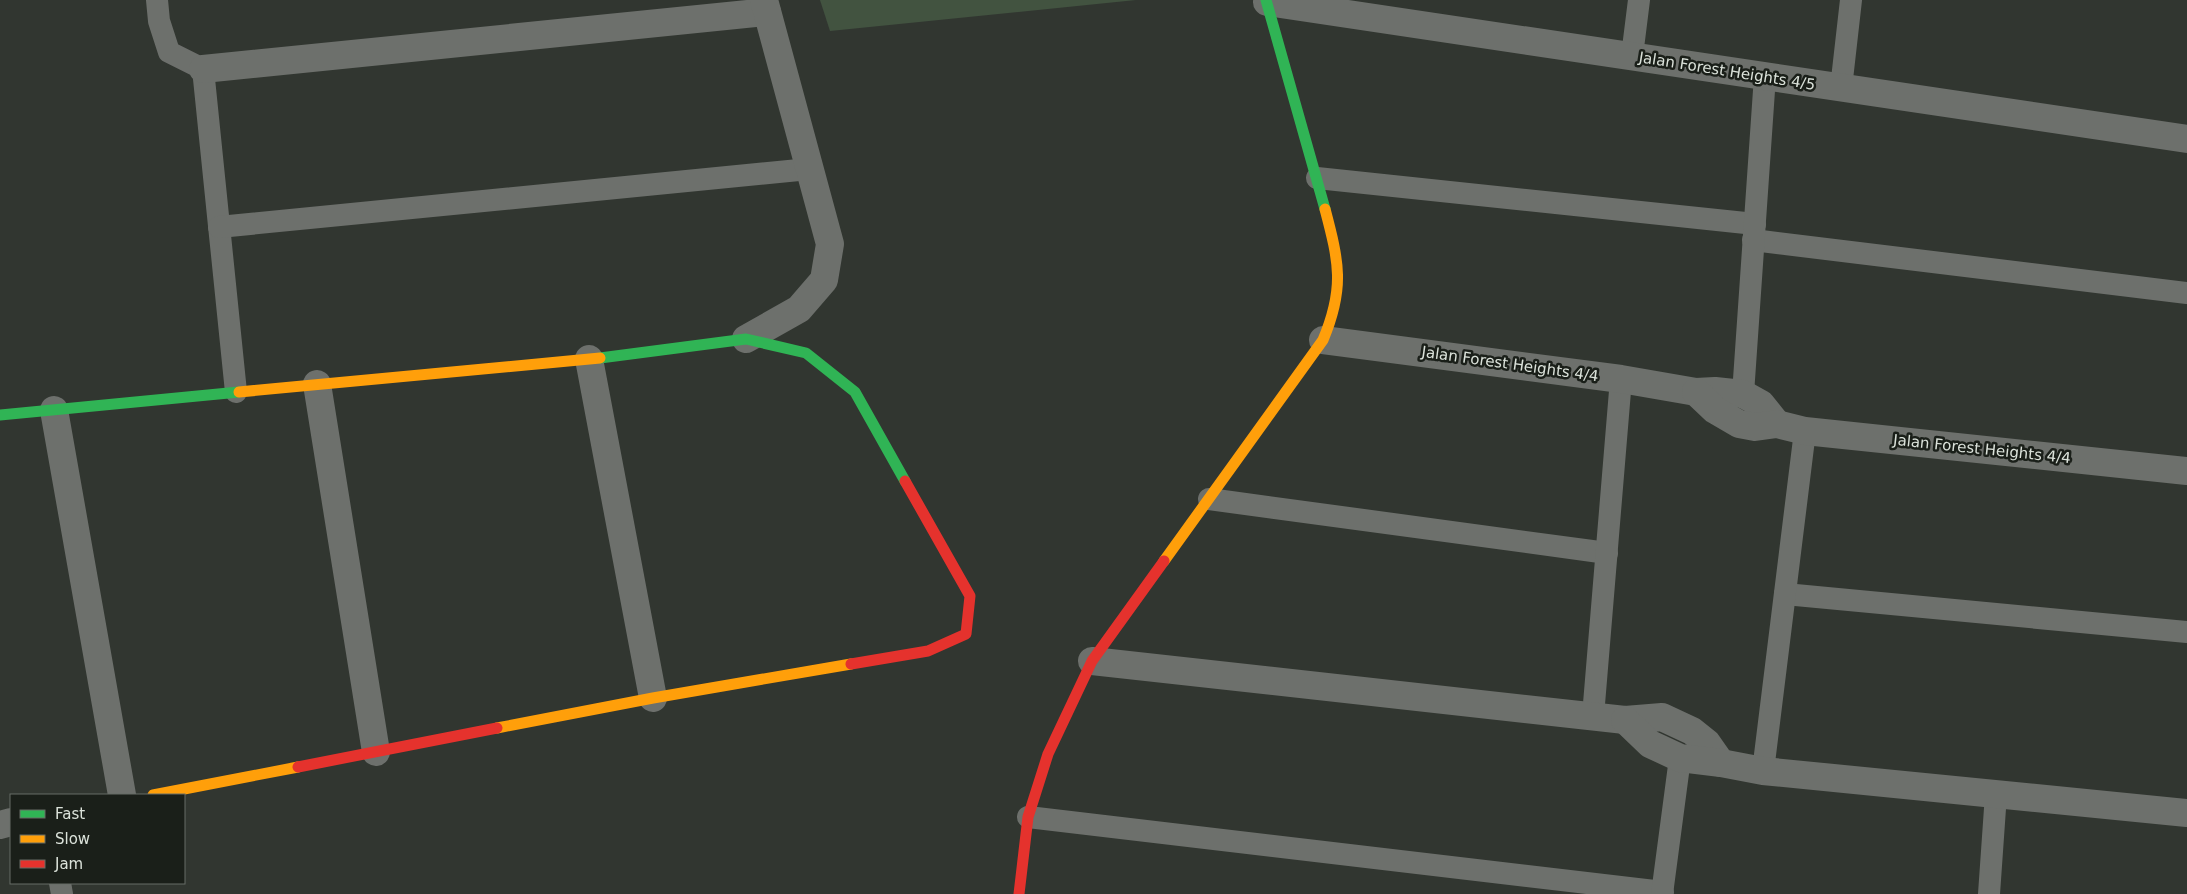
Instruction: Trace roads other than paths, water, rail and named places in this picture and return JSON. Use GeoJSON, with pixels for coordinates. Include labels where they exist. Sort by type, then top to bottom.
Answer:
{"type":"FeatureCollection","features":[{"type":"Feature","properties":{"kind":"street"},"geometry":{"type":"LineString","coordinates":[[1019,894],[1028,817],[1048,754],[1092,662],[1323,340],[1336,312],[1341,276],[1317,178],[1267,1]]}},
{"type":"Feature","properties":{"kind":"street","name":"Jalan Forest Heights 4/5"},"geometry":{"type":"LineString","coordinates":[[1267,1],[2187,139]]}},
{"type":"Feature","properties":{"kind":"street"},"geometry":{"type":"LineString","coordinates":[[203,69],[766,6],[830,244],[824,280],[798,308],[746,339]]}},
{"type":"Feature","properties":{"kind":"street"},"geometry":{"type":"LineString","coordinates":[[0,415],[589,359],[746,339],[806,353],[855,392],[970,596],[966,634],[928,651],[653,698],[158,794]]}},
{"type":"Feature","properties":{"kind":"street","name":"Jalan Forest Heights 4/4"},"geometry":{"type":"LineString","coordinates":[[1323,340],[1621,379],[1696,392],[1715,391],[1743,394],[1760,404],[1777,424]]}},
{"type":"Feature","properties":{"kind":"street"},"geometry":{"type":"LineString","coordinates":[[589,359],[653,698]]}},
{"type":"Feature","properties":{"kind":"street"},"geometry":{"type":"LineString","coordinates":[[317,384],[376,752]]}},
{"type":"Feature","properties":{"kind":"street","name":"Jalan Forest Heights 4/4"},"geometry":{"type":"LineString","coordinates":[[1696,392],[1715,410],[1739,424],[1755,427],[1777,424],[1805,431],[2187,471]]}},
{"type":"Feature","properties":{"kind":"street"},"geometry":{"type":"LineString","coordinates":[[54,410],[122,794]]}},
{"type":"Feature","properties":{"kind":"street"},"geometry":{"type":"LineString","coordinates":[[1092,662],[1625,720],[1662,716],[1692,731],[1706,743],[1721,763]]}},
{"type":"Feature","properties":{"kind":"street"},"geometry":{"type":"LineString","coordinates":[[1625,720],[1650,744],[1680,758],[1763,771],[2187,813]]}},
{"type":"Feature","properties":{"kind":"lane"},"geometry":{"type":"LineString","coordinates":[[157,0],[159,22],[169,52],[203,69],[236,392]]}},
{"type":"Feature","properties":{"kind":"lane"},"geometry":{"type":"LineString","coordinates":[[1632,56],[1639,0]]}},
{"type":"Feature","properties":{"kind":"lane"},"geometry":{"type":"LineString","coordinates":[[1840,88],[1851,0]]}},
{"type":"Feature","properties":{"kind":"lane"},"geometry":{"type":"LineString","coordinates":[[1743,394],[1765,76]]}},
{"type":"Feature","properties":{"kind":"lane"},"geometry":{"type":"LineString","coordinates":[[219,227],[810,169]]}},
{"type":"Feature","properties":{"kind":"lane"},"geometry":{"type":"LineString","coordinates":[[1317,178],[1754,232],[2187,293]]}},
{"type":"Feature","properties":{"kind":"lane"},"geometry":{"type":"LineString","coordinates":[[1593,716],[1621,379]]}},
{"type":"Feature","properties":{"kind":"lane"},"geometry":{"type":"LineString","coordinates":[[1763,771],[1805,431]]}},
{"type":"Feature","properties":{"kind":"lane"},"geometry":{"type":"LineString","coordinates":[[1209,499],[1607,553]]}},
{"type":"Feature","properties":{"kind":"lane"},"geometry":{"type":"LineString","coordinates":[[1785,594],[2187,632]]}},
{"type":"Feature","properties":{"kind":"lane"},"geometry":{"type":"LineString","coordinates":[[1028,817],[1663,893],[1680,758]]}},
{"type":"Feature","properties":{"kind":"lane"},"geometry":{"type":"LineString","coordinates":[[1989,894],[1996,794]]}}]}
